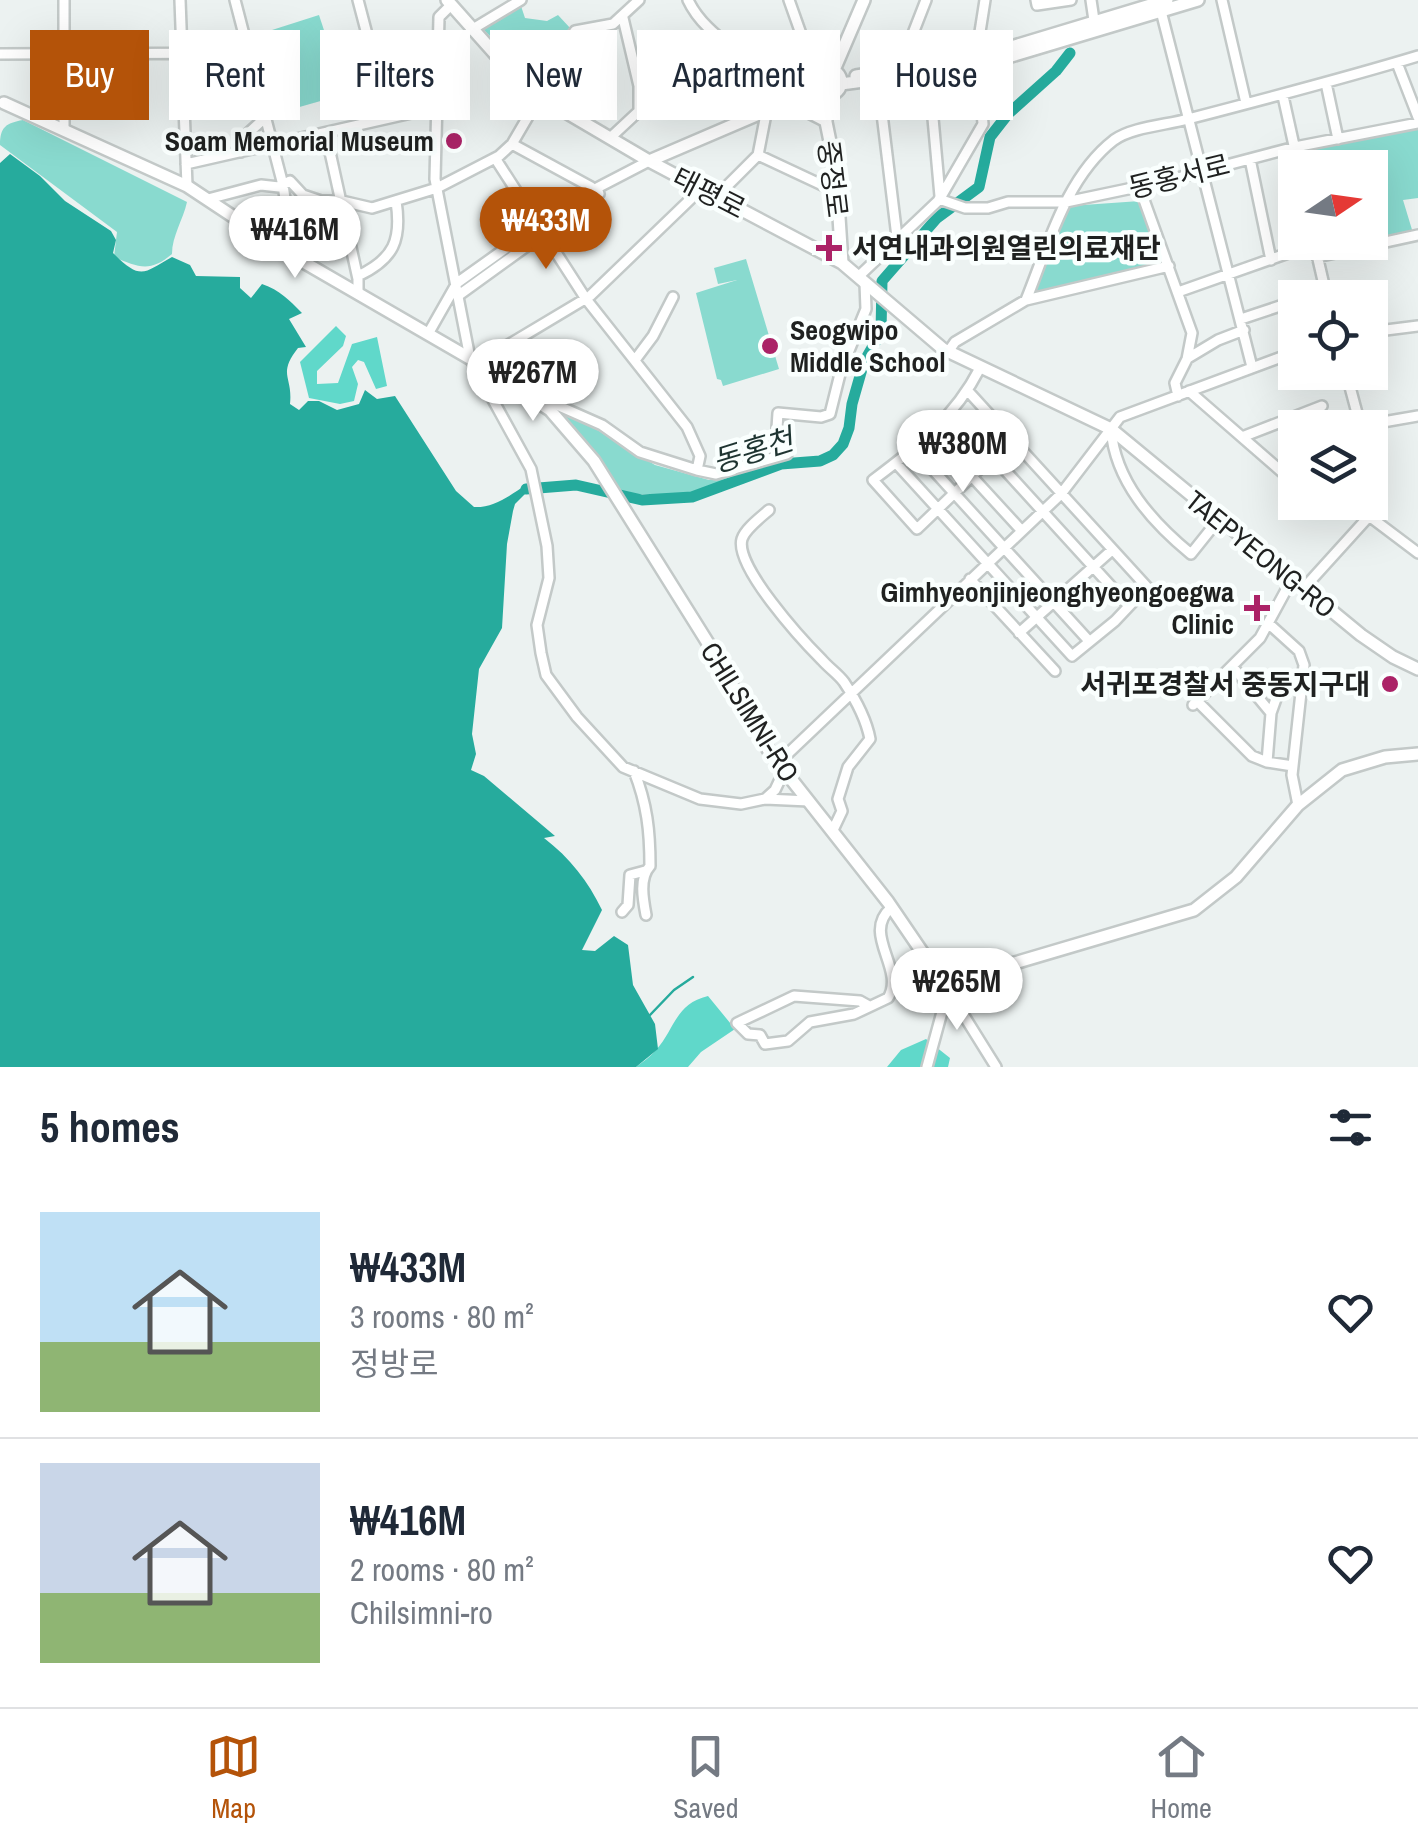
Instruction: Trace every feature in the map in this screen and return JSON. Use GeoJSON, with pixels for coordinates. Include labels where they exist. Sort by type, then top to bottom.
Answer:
{"type":"FeatureCollection","features":[{"type":"Feature","properties":{"kind":"main road"},"geometry":{"type":"LineString","coordinates":[[840,75],[864,0]]}},
{"type":"Feature","properties":{"kind":"main road"},"geometry":{"type":"LineString","coordinates":[[1013,51],[1164,4],[1198,0]]}},
{"type":"Feature","properties":{"kind":"main road","name":"태평로"},"geometry":{"type":"LineString","coordinates":[[449,2],[490,50]]}},
{"type":"Feature","properties":{"kind":"main road"},"geometry":{"type":"LineString","coordinates":[[2,102],[187,186],[288,253],[526,393]]}},
{"type":"Feature","properties":{"kind":"main road","name":"태평로"},"geometry":{"type":"LineString","coordinates":[[580,120],[701,190],[842,263]]}},
{"type":"Feature","properties":{"kind":"main road"},"geometry":{"type":"LineString","coordinates":[[649,161],[742,120]]}},
{"type":"Feature","properties":{"kind":"main road","name":"중정로"},"geometry":{"type":"LineString","coordinates":[[826,122],[838,192],[842,263]]}},
{"type":"Feature","properties":{"kind":"main road"},"geometry":{"type":"LineString","coordinates":[[842,263],[948,352],[1110,429]]}},
{"type":"Feature","properties":{"kind":"main road","name":"CHILSIMNI-RO"},"geometry":{"type":"LineString","coordinates":[[526,393],[572,433],[606,480],[781,767],[892,908],[948,990]]}},
{"type":"Feature","properties":{"kind":"main road","name":"TAEPYEONG-RO"},"geometry":{"type":"LineString","coordinates":[[1110,429],[1361,635],[1392,657],[1418,669]]}},
{"type":"Feature","properties":{"kind":"main road"},"geometry":{"type":"LineString","coordinates":[[948,990],[957,980],[1194,910],[1236,877],[1298,806],[1342,770],[1384,758],[1418,754]]}},
{"type":"Feature","properties":{"kind":"street"},"geometry":{"type":"LineString","coordinates":[[64,0],[64,30]]}},
{"type":"Feature","properties":{"kind":"street"},"geometry":{"type":"LineString","coordinates":[[180,0],[182,30]]}},
{"type":"Feature","properties":{"kind":"street"},"geometry":{"type":"LineString","coordinates":[[235,0],[242,30]]}},
{"type":"Feature","properties":{"kind":"street"},"geometry":{"type":"LineString","coordinates":[[358,0],[366,30]]}},
{"type":"Feature","properties":{"kind":"street"},"geometry":{"type":"LineString","coordinates":[[471,30],[520,0]]}},
{"type":"Feature","properties":{"kind":"street"},"geometry":{"type":"LineString","coordinates":[[574,30],[613,24],[639,0]]}},
{"type":"Feature","properties":{"kind":"street"},"geometry":{"type":"LineString","coordinates":[[688,0],[696,17],[711,30]]}},
{"type":"Feature","properties":{"kind":"street","name":"중정로"},"geometry":{"type":"LineString","coordinates":[[789,0],[800,30]]}},
{"type":"Feature","properties":{"kind":"street"},"geometry":{"type":"LineString","coordinates":[[915,30],[926,0]]}},
{"type":"Feature","properties":{"kind":"street"},"geometry":{"type":"LineString","coordinates":[[982,30],[985,0]]}},
{"type":"Feature","properties":{"kind":"street"},"geometry":{"type":"LineString","coordinates":[[1037,3],[1071,0]]}},
{"type":"Feature","properties":{"kind":"street"},"geometry":{"type":"LineString","coordinates":[[1091,0],[1094,25]]}},
{"type":"Feature","properties":{"kind":"street"},"geometry":{"type":"LineString","coordinates":[[1222,0],[1246,103]]}},
{"type":"Feature","properties":{"kind":"street"},"geometry":{"type":"LineString","coordinates":[[439,30],[439,16],[449,2]]}},
{"type":"Feature","properties":{"kind":"street"},"geometry":{"type":"LineString","coordinates":[[1164,4],[1252,367]]}},
{"type":"Feature","properties":{"kind":"street"},"geometry":{"type":"LineString","coordinates":[[622,18],[637,78]]}},
{"type":"Feature","properties":{"kind":"street"},"geometry":{"type":"LineString","coordinates":[[0,54],[30,54]]}},
{"type":"Feature","properties":{"kind":"street"},"geometry":{"type":"LineString","coordinates":[[1026,300],[1066,202],[1090,167],[1118,137],[1282,96],[1418,56]]}},
{"type":"Feature","properties":{"kind":"street"},"geometry":{"type":"LineString","coordinates":[[1397,62],[1418,120]]}},
{"type":"Feature","properties":{"kind":"street"},"geometry":{"type":"LineString","coordinates":[[1326,83],[1338,139]]}},
{"type":"Feature","properties":{"kind":"street"},"geometry":{"type":"LineString","coordinates":[[1282,96],[1296,150]]}},
{"type":"Feature","properties":{"kind":"street"},"geometry":{"type":"LineString","coordinates":[[610,138],[637,114]]}},
{"type":"Feature","properties":{"kind":"street"},"geometry":{"type":"LineString","coordinates":[[64,120],[64,130]]}},
{"type":"Feature","properties":{"kind":"street"},"geometry":{"type":"LineString","coordinates":[[187,120],[187,186]]}},
{"type":"Feature","properties":{"kind":"street"},"geometry":{"type":"LineString","coordinates":[[241,152],[244,138],[263,120]]}},
{"type":"Feature","properties":{"kind":"street"},"geometry":{"type":"LineString","coordinates":[[268,120],[283,185],[292,246],[288,253]]}},
{"type":"Feature","properties":{"kind":"street"},"geometry":{"type":"LineString","coordinates":[[189,164],[381,120]]}},
{"type":"Feature","properties":{"kind":"street"},"geometry":{"type":"LineString","coordinates":[[438,120],[437,188],[474,360],[531,470],[547,546],[548,578],[537,625],[546,675],[577,717],[624,767],[700,799],[742,804],[765,799],[809,801]]}},
{"type":"Feature","properties":{"kind":"street"},"geometry":{"type":"LineString","coordinates":[[208,199],[290,181],[303,195],[321,201],[372,208],[437,188],[494,158],[512,144],[526,120]]}},
{"type":"Feature","properties":{"kind":"street"},"geometry":{"type":"LineString","coordinates":[[716,196],[758,155],[765,120]]}},
{"type":"Feature","properties":{"kind":"street"},"geometry":{"type":"LineString","coordinates":[[883,120],[897,237]]}},
{"type":"Feature","properties":{"kind":"street"},"geometry":{"type":"LineString","coordinates":[[934,120],[940,198]]}},
{"type":"Feature","properties":{"kind":"street"},"geometry":{"type":"LineString","coordinates":[[526,393],[602,426],[640,452],[697,470],[716,474],[787,454],[790,443],[777,428],[778,414],[830,414],[841,370],[866,310],[864,282],[897,237],[940,198],[984,120]]}},
{"type":"Feature","properties":{"kind":"street","name":"동홍서로"},"geometry":{"type":"LineString","coordinates":[[940,198],[965,208],[988,208],[1008,202],[1066,202],[1418,120]]}},
{"type":"Feature","properties":{"kind":"street"},"geometry":{"type":"LineString","coordinates":[[326,134],[358,276],[358,294]]}},
{"type":"Feature","properties":{"kind":"street"},"geometry":{"type":"LineString","coordinates":[[512,144],[593,188]]}},
{"type":"Feature","properties":{"kind":"street"},"geometry":{"type":"LineString","coordinates":[[758,155],[838,192]]}},
{"type":"Feature","properties":{"kind":"street"},"geometry":{"type":"LineString","coordinates":[[494,158],[586,299],[687,426],[700,456],[697,470]]}},
{"type":"Feature","properties":{"kind":"street"},"geometry":{"type":"LineString","coordinates":[[1250,159],[1271,260]]}},
{"type":"Feature","properties":{"kind":"street"},"geometry":{"type":"LineString","coordinates":[[459,295],[593,188],[649,161]]}},
{"type":"Feature","properties":{"kind":"street"},"geometry":{"type":"LineString","coordinates":[[1139,186],[1192,333],[1187,359],[1174,383],[1178,396]]}},
{"type":"Feature","properties":{"kind":"street"},"geometry":{"type":"LineString","coordinates":[[474,360],[586,299],[701,190]]}},
{"type":"Feature","properties":{"kind":"street"},"geometry":{"type":"LineString","coordinates":[[358,276],[379,264],[396,246],[396,200]]}},
{"type":"Feature","properties":{"kind":"street"},"geometry":{"type":"LineString","coordinates":[[428,334],[456,283],[541,229]]}},
{"type":"Feature","properties":{"kind":"street"},"geometry":{"type":"LineString","coordinates":[[1388,241],[1418,235]]}},
{"type":"Feature","properties":{"kind":"street"},"geometry":{"type":"LineString","coordinates":[[1178,292],[1278,257]]}},
{"type":"Feature","properties":{"kind":"street"},"geometry":{"type":"LineString","coordinates":[[948,352],[956,342],[1026,300],[1170,266]]}},
{"type":"Feature","properties":{"kind":"street"},"geometry":{"type":"LineString","coordinates":[[635,360],[672,297]]}},
{"type":"Feature","properties":{"kind":"street"},"geometry":{"type":"LineString","coordinates":[[1241,319],[1278,306]]}},
{"type":"Feature","properties":{"kind":"street"},"geometry":{"type":"LineString","coordinates":[[1388,330],[1418,326]]}},
{"type":"Feature","properties":{"kind":"street"},"geometry":{"type":"LineString","coordinates":[[1187,359],[1244,330]]}},
{"type":"Feature","properties":{"kind":"street"},"geometry":{"type":"LineString","coordinates":[[765,799],[776,790],[781,767],[850,693],[1061,494],[1120,417],[1278,358]]}},
{"type":"Feature","properties":{"kind":"street"},"geometry":{"type":"LineString","coordinates":[[980,368],[933,434],[874,480],[917,529],[992,457]]}},
{"type":"Feature","properties":{"kind":"street"},"geometry":{"type":"LineString","coordinates":[[896,463],[1072,656],[1130,606],[1147,587],[966,390]]}},
{"type":"Feature","properties":{"kind":"street"},"geometry":{"type":"LineString","coordinates":[[1189,392],[1278,469]]}},
{"type":"Feature","properties":{"kind":"street"},"geometry":{"type":"LineString","coordinates":[[1242,438],[1322,406]]}},
{"type":"Feature","properties":{"kind":"street"},"geometry":{"type":"LineString","coordinates":[[952,412],[1130,606]]}},
{"type":"Feature","properties":{"kind":"street"},"geometry":{"type":"LineString","coordinates":[[1388,422],[1418,416]]}},
{"type":"Feature","properties":{"kind":"street"},"geometry":{"type":"LineString","coordinates":[[1110,429],[1113,456],[1120,472],[1164,531],[1191,554],[1220,519]]}},
{"type":"Feature","properties":{"kind":"street"},"geometry":{"type":"LineString","coordinates":[[933,434],[1022,531]]}},
{"type":"Feature","properties":{"kind":"street"},"geometry":{"type":"LineString","coordinates":[[914,448],[1089,641]]}},
{"type":"Feature","properties":{"kind":"street"},"geometry":{"type":"LineString","coordinates":[[769,510],[743,536],[747,564],[766,594],[843,680],[866,717],[870,738],[848,767],[838,800],[842,811],[833,830]]}},
{"type":"Feature","properties":{"kind":"street"},"geometry":{"type":"LineString","coordinates":[[1304,588],[1364,520]]}},
{"type":"Feature","properties":{"kind":"street"},"geometry":{"type":"LineString","coordinates":[[1373,520],[1418,553]]}},
{"type":"Feature","properties":{"kind":"street"},"geometry":{"type":"LineString","coordinates":[[1019,634],[1112,550]]}},
{"type":"Feature","properties":{"kind":"street"},"geometry":{"type":"LineString","coordinates":[[970,579],[1054,671]]}},
{"type":"Feature","properties":{"kind":"street"},"geometry":{"type":"LineString","coordinates":[[1292,579],[1260,638],[1195,703],[1252,756],[1293,766]]}},
{"type":"Feature","properties":{"kind":"street"},"geometry":{"type":"LineString","coordinates":[[1268,623],[1299,651],[1304,665],[1292,775],[1298,806]]}},
{"type":"Feature","properties":{"kind":"street"},"geometry":{"type":"LineString","coordinates":[[1232,666],[1271,713]]}},
{"type":"Feature","properties":{"kind":"street"},"geometry":{"type":"LineString","coordinates":[[1267,762],[1271,713],[1282,682]]}},
{"type":"Feature","properties":{"kind":"street"},"geometry":{"type":"LineString","coordinates":[[622,912],[628,905],[630,875],[650,866],[650,825],[634,771]]}},
{"type":"Feature","properties":{"kind":"street"},"geometry":{"type":"LineString","coordinates":[[645,871],[642,892],[646,915]]}},
{"type":"Feature","properties":{"kind":"street"},"geometry":{"type":"LineString","coordinates":[[874,1005],[794,996],[738,1023],[748,1034],[760,1035],[766,1044],[777,1044],[796,1036],[810,1022],[845,1016],[874,1005],[888,998],[893,988],[879,930],[882,916],[892,908]]}},
{"type":"Feature","properties":{"kind":"street"},"geometry":{"type":"LineString","coordinates":[[927,1067],[948,990]]}},
{"type":"Feature","properties":{"kind":"street","name":"CHILSIMNI-RO"},"geometry":{"type":"LineString","coordinates":[[948,990],[996,1067]]}},
{"type":"Feature","properties":{"kind":"shaded area"},"geometry":{"type":"Polygon","coordinates":[[[521,6],[525,18],[547,21],[558,15],[571,29],[490,30],[490,36],[482,28],[521,6]]]}},
{"type":"Feature","properties":{"kind":"shaded area"},"geometry":{"type":"Polygon","coordinates":[[[319,15],[324,30],[320,30],[320,101],[300,107],[300,30],[272,30],[319,15]]]}},
{"type":"Feature","properties":{"kind":"shaded area"},"geometry":{"type":"Polygon","coordinates":[[[23,120],[187,202],[172,254],[150,266],[114,257],[117,232],[0,145],[5,127],[23,120]]]}},
{"type":"Feature","properties":{"kind":"shaded area"},"geometry":{"type":"Polygon","coordinates":[[[1418,127],[1418,198],[1403,200],[1413,233],[1388,239],[1388,150],[1313,149],[1418,127]]]}},
{"type":"Feature","properties":{"kind":"shaded area"},"geometry":{"type":"Polygon","coordinates":[[[10,154],[65,201],[111,231],[116,240],[113,253],[131,268],[143,272],[172,257],[190,265],[196,276],[240,277],[240,288],[251,298],[262,284],[288,300],[302,313],[289,319],[306,347],[298,348],[287,370],[290,404],[299,410],[308,401],[319,401],[337,410],[359,404],[365,390],[377,399],[395,396],[456,491],[474,507],[495,503],[527,484],[531,488],[515,504],[507,544],[502,628],[479,669],[472,734],[476,754],[471,770],[484,776],[555,836],[544,838],[591,889],[602,910],[582,950],[595,951],[614,936],[628,945],[633,985],[655,1024],[658,1049],[636,1067],[0,1067],[0,163],[10,154]]]}},
{"type":"Feature","properties":{"kind":"shaded area"},"geometry":{"type":"Polygon","coordinates":[[[1140,201],[1165,263],[1035,293],[1069,206],[1140,201]]]}},
{"type":"Feature","properties":{"kind":"shaded area"},"geometry":{"type":"Polygon","coordinates":[[[746,259],[779,369],[723,386],[717,379],[696,293],[737,280],[718,284],[714,268],[746,259]]]}},
{"type":"Feature","properties":{"kind":"shaded area"},"geometry":{"type":"Polygon","coordinates":[[[336,326],[346,336],[343,346],[317,371],[317,384],[338,383],[352,344],[377,337],[387,386],[376,389],[364,362],[358,360],[352,367],[358,384],[354,401],[340,404],[309,398],[300,362],[336,326]]]}},
{"type":"Feature","properties":{"kind":"shaded area"},"geometry":{"type":"Polygon","coordinates":[[[548,400],[655,465],[709,480],[774,466],[695,494],[618,494],[548,400]]]}},
{"type":"Feature","properties":{"kind":"shaded area"},"geometry":{"type":"Polygon","coordinates":[[[708,996],[735,1029],[701,1052],[688,1067],[636,1067],[656,1050],[682,1011],[708,996]]]}},
{"type":"Feature","properties":{"kind":"shaded area"},"geometry":{"type":"Polygon","coordinates":[[[926,1039],[950,1058],[948,1067],[887,1067],[901,1050],[926,1039]]]}},
{"type":"Feature","properties":{"kind":"waterway","name":"동홍천"},"geometry":{"type":"LineString","coordinates":[[526,489],[576,485],[642,500],[692,497],[781,464],[820,461],[833,455],[843,444],[864,362],[881,332],[882,281],[937,218],[979,187],[990,137],[1070,53]]}},
{"type":"Feature","properties":{"kind":"waterway"},"geometry":{"type":"LineString","coordinates":[[650,1015],[693,977]]}},
{"type":"Feature","properties":{"kind":"place","name":"Soam Memorial Museum"},"geometry":{"type":"Point","coordinates":[454,141]}},
{"type":"Feature","properties":{"kind":"place","name":"서연내과의원열린의료재단"},"geometry":{"type":"Point","coordinates":[829,248]}},
{"type":"Feature","properties":{"kind":"place","name":"Seogwipo Middle School"},"geometry":{"type":"Point","coordinates":[770,346]}},
{"type":"Feature","properties":{"kind":"place","name":"Gimhyeonjinjeonghyeongoegwa Clinic"},"geometry":{"type":"Point","coordinates":[1257,608]}},
{"type":"Feature","properties":{"kind":"place","name":"서귀포경찰서 중동지구대"},"geometry":{"type":"Point","coordinates":[1390,684]}}]}
